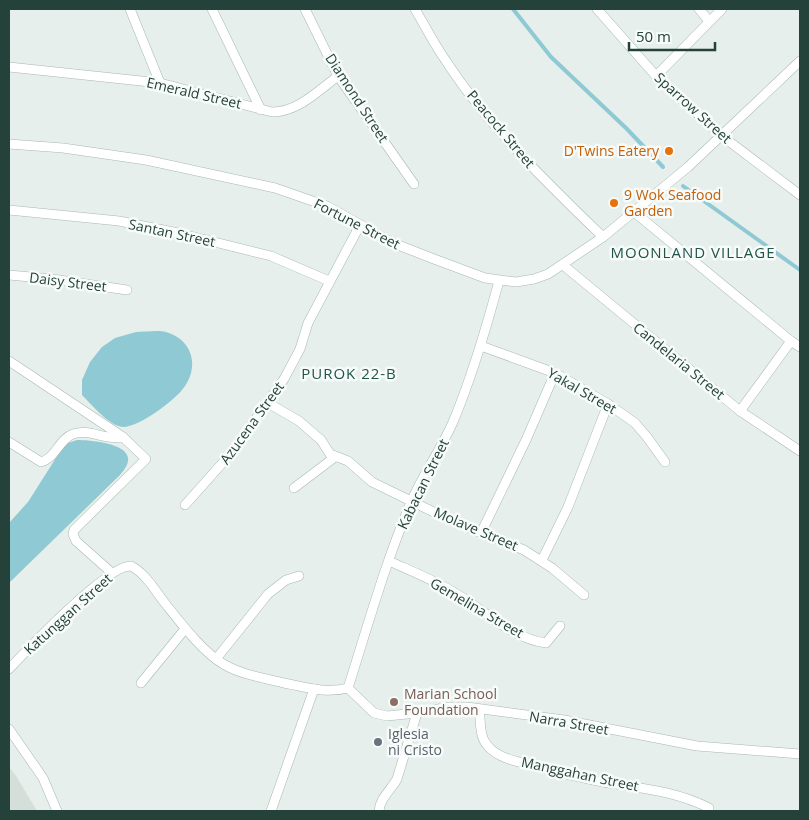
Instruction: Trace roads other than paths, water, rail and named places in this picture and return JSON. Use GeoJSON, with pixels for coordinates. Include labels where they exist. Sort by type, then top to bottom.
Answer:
{"type":"FeatureCollection","features":[{"type":"Feature","properties":{"kind":"street"},"geometry":{"type":"LineString","coordinates":[[130,9],[160,83]]}},
{"type":"Feature","properties":{"kind":"street"},"geometry":{"type":"LineString","coordinates":[[212,9],[260,110]]}},
{"type":"Feature","properties":{"kind":"street","name":"Diamond Street"},"geometry":{"type":"LineString","coordinates":[[305,9],[338,76],[414,184]]}},
{"type":"Feature","properties":{"kind":"street","name":"Peacock Street"},"geometry":{"type":"LineString","coordinates":[[415,9],[446,62],[487,115],[542,179],[603,237]]}},
{"type":"Feature","properties":{"kind":"street","name":"Sparrow Street"},"geometry":{"type":"LineString","coordinates":[[597,9],[656,76],[722,136],[798,190]]}},
{"type":"Feature","properties":{"kind":"street"},"geometry":{"type":"LineString","coordinates":[[699,9],[709,21]]}},
{"type":"Feature","properties":{"kind":"street"},"geometry":{"type":"LineString","coordinates":[[656,76],[722,9]]}},
{"type":"Feature","properties":{"kind":"street","name":"Fortune Street"},"geometry":{"type":"LineString","coordinates":[[9,144],[63,148],[146,160],[275,188],[327,206],[393,243],[470,273],[499,281],[516,282],[548,274],[603,237],[722,136],[800,61]]}},
{"type":"Feature","properties":{"kind":"street","name":"Emerald Street"},"geometry":{"type":"LineString","coordinates":[[9,67],[160,83],[260,110],[282,112],[292,109],[338,76]]}},
{"type":"Feature","properties":{"kind":"street","name":"Santan Street"},"geometry":{"type":"LineString","coordinates":[[9,210],[119,221],[178,233],[271,256],[329,281]]}},
{"type":"Feature","properties":{"kind":"street"},"geometry":{"type":"LineString","coordinates":[[634,212],[800,347]]}},
{"type":"Feature","properties":{"kind":"street","name":"Azucena Street"},"geometry":{"type":"LineString","coordinates":[[184,505],[234,450],[284,379],[300,349],[308,323],[360,225]]}},
{"type":"Feature","properties":{"kind":"street","name":"Candelaria Street"},"geometry":{"type":"LineString","coordinates":[[563,265],[740,411],[800,451]]}},
{"type":"Feature","properties":{"kind":"street","name":"Daisy Street"},"geometry":{"type":"LineString","coordinates":[[9,275],[127,290]]}},
{"type":"Feature","properties":{"kind":"street","name":"Kabacan Street"},"geometry":{"type":"LineString","coordinates":[[348,688],[389,561],[412,500],[452,424],[481,346],[499,281]]}},
{"type":"Feature","properties":{"kind":"street"},"geometry":{"type":"LineString","coordinates":[[740,411],[791,341]]}},
{"type":"Feature","properties":{"kind":"street","name":"Yakal Street"},"geometry":{"type":"LineString","coordinates":[[481,346],[555,373],[608,404],[635,423],[665,462]]}},
{"type":"Feature","properties":{"kind":"street"},"geometry":{"type":"LineString","coordinates":[[9,361],[123,436],[146,459],[76,527],[73,534],[76,541],[112,573]]}},
{"type":"Feature","properties":{"kind":"street"},"geometry":{"type":"LineString","coordinates":[[480,533],[526,440],[555,373]]}},
{"type":"Feature","properties":{"kind":"street","name":"Molave Street"},"geometry":{"type":"LineString","coordinates":[[268,403],[299,420],[321,440],[330,454],[348,460],[372,482],[480,533],[524,550],[542,560],[584,594]]}},
{"type":"Feature","properties":{"kind":"street"},"geometry":{"type":"LineString","coordinates":[[542,560],[568,507],[608,404]]}},
{"type":"Feature","properties":{"kind":"street"},"geometry":{"type":"LineString","coordinates":[[9,442],[41,462],[74,434],[90,433],[114,438],[123,436]]}},
{"type":"Feature","properties":{"kind":"street"},"geometry":{"type":"LineString","coordinates":[[294,488],[335,457]]}},
{"type":"Feature","properties":{"kind":"street","name":"Gemelina Street"},"geometry":{"type":"LineString","coordinates":[[389,561],[456,593],[513,632],[546,643],[560,626]]}},
{"type":"Feature","properties":{"kind":"street","name":"Katunggan Street"},"geometry":{"type":"LineString","coordinates":[[9,669],[72,606],[121,567],[131,566],[141,574],[186,629]]}},
{"type":"Feature","properties":{"kind":"street"},"geometry":{"type":"LineString","coordinates":[[216,659],[268,594],[286,580],[299,576]]}},
{"type":"Feature","properties":{"kind":"street"},"geometry":{"type":"LineString","coordinates":[[141,683],[186,629],[224,665],[249,674],[314,689],[335,690],[348,688]]}},
{"type":"Feature","properties":{"kind":"street","name":"Narra Street"},"geometry":{"type":"LineString","coordinates":[[348,688],[364,705],[380,715],[396,716],[449,707],[479,709],[564,720],[697,746],[800,754]]}},
{"type":"Feature","properties":{"kind":"street"},"geometry":{"type":"LineString","coordinates":[[271,811],[314,689]]}},
{"type":"Feature","properties":{"kind":"street","name":"Manggahan Street"},"geometry":{"type":"LineString","coordinates":[[479,709],[484,742],[498,755],[561,773],[666,792],[701,804],[709,808],[707,811]]}},
{"type":"Feature","properties":{"kind":"street"},"geometry":{"type":"LineString","coordinates":[[379,811],[383,798],[397,778],[417,713]]}},
{"type":"Feature","properties":{"kind":"street"},"geometry":{"type":"LineString","coordinates":[[9,729],[43,778],[57,811]]}},
{"type":"Feature","properties":{"kind":"water"},"geometry":{"type":"Polygon","coordinates":[[[163,331],[183,341],[191,356],[191,373],[188,382],[182,390],[163,407],[147,418],[131,426],[124,427],[107,420],[82,395],[82,380],[90,362],[102,347],[115,338],[136,332],[163,331]]]}},
{"type":"Feature","properties":{"kind":"water"},"geometry":{"type":"Polygon","coordinates":[[[77,440],[116,446],[127,455],[127,465],[120,475],[9,583],[9,523],[28,502],[61,450],[68,443],[77,440]]]}},
{"type":"Feature","properties":{"kind":"waterway"},"geometry":{"type":"LineString","coordinates":[[513,9],[551,57],[627,129],[663,167]]}},
{"type":"Feature","properties":{"kind":"waterway"},"geometry":{"type":"LineString","coordinates":[[683,186],[800,270]]}},
{"type":"Feature","properties":{"kind":"place","name":"D'Twins Eatery"},"geometry":{"type":"Point","coordinates":[669,151]}},
{"type":"Feature","properties":{"kind":"place","name":"9 Wok Seafood Garden"},"geometry":{"type":"Point","coordinates":[614,203]}},
{"type":"Feature","properties":{"kind":"place","name":"Marian School Foundation"},"geometry":{"type":"Point","coordinates":[394,702]}},
{"type":"Feature","properties":{"kind":"place","name":"Iglesia ni Cristo"},"geometry":{"type":"Point","coordinates":[378,742]}},
{"type":"Feature","properties":{"kind":"district","name":"MOONLAND VILLAGE"},"geometry":{"type":"Point","coordinates":[693,253]}},
{"type":"Feature","properties":{"kind":"district","name":"PUROK 22-B"},"geometry":{"type":"Point","coordinates":[349,374]}}]}
